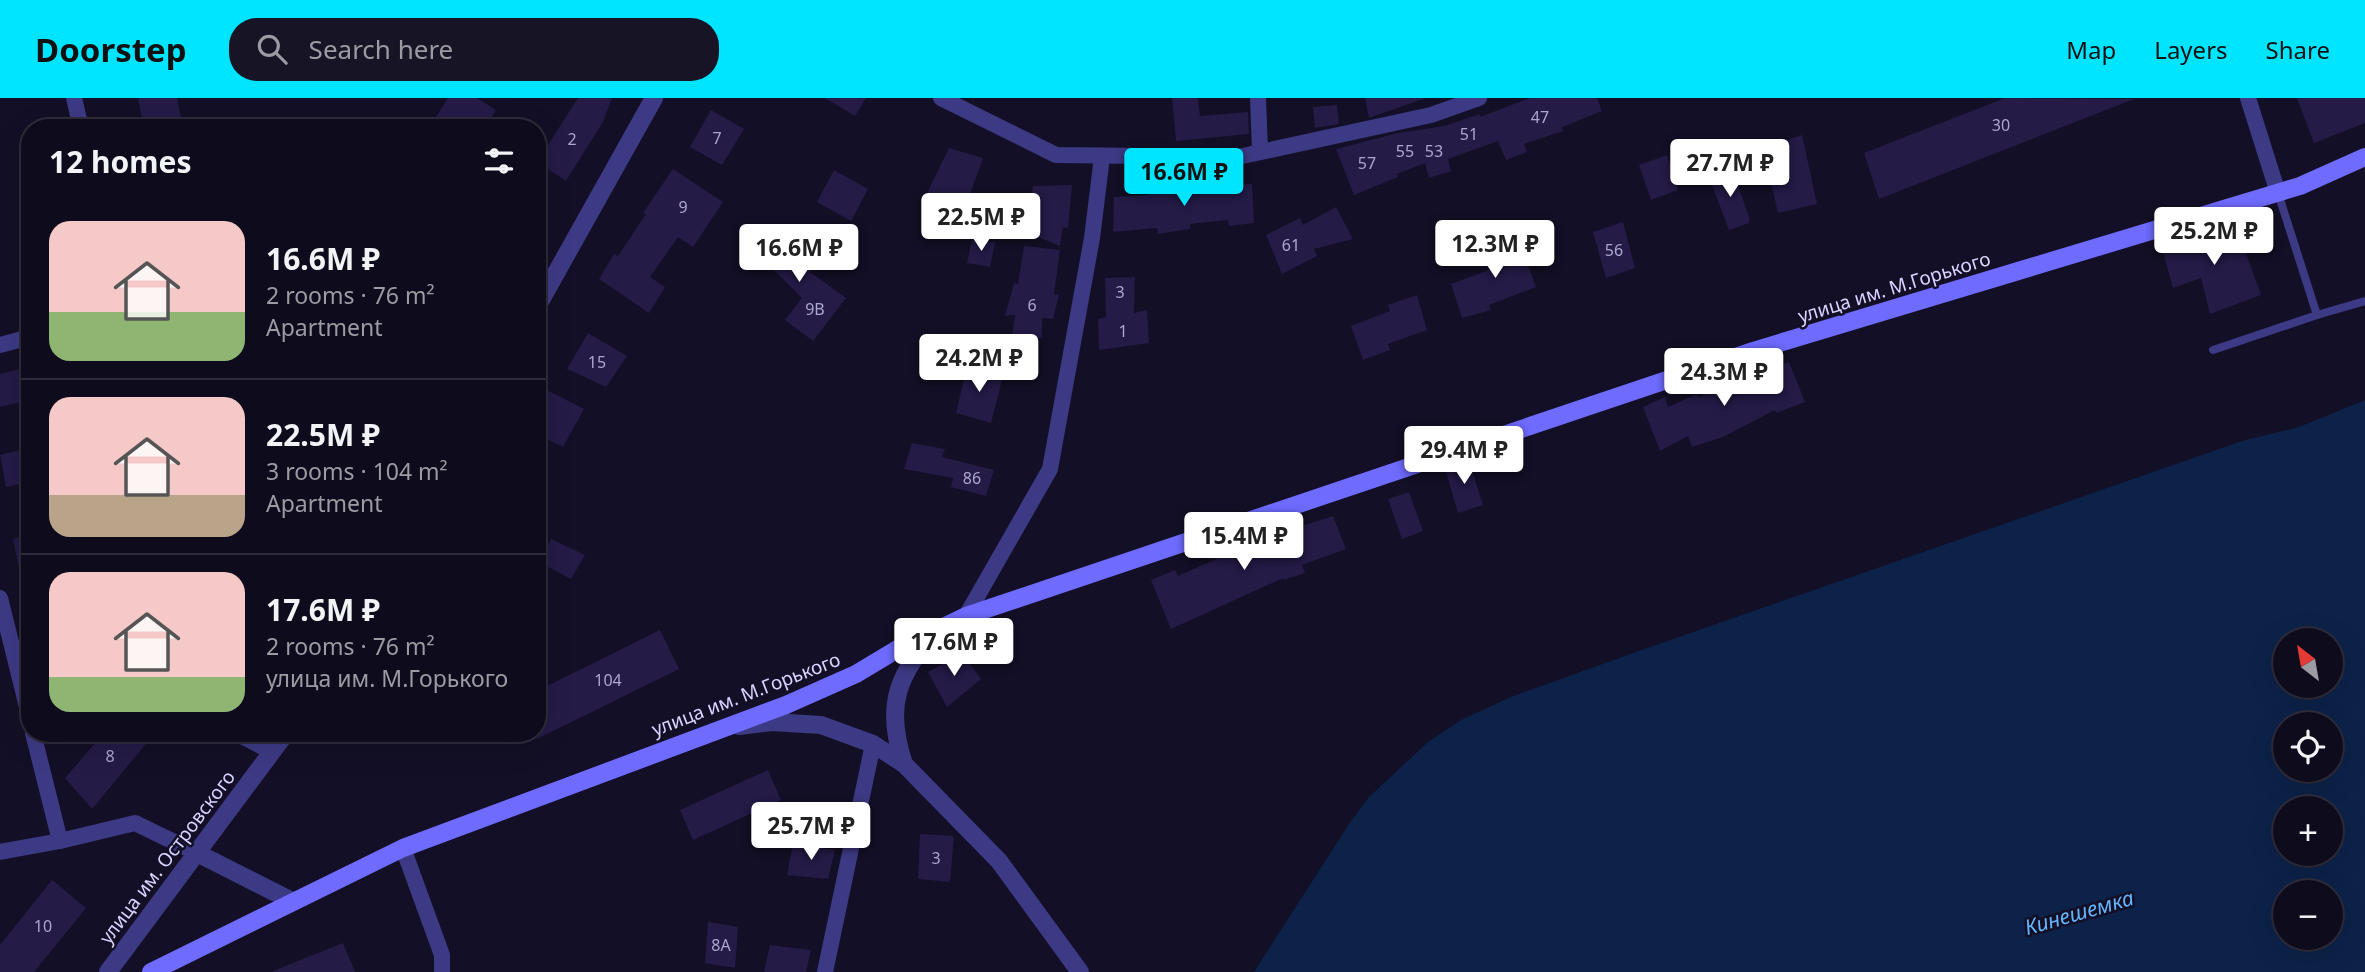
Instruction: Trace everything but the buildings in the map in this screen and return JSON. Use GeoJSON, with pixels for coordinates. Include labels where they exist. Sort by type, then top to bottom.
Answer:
{"type":"FeatureCollection","features":[{"type":"Feature","properties":{"kind":"main road","name":"улица им. М.Горького"},"geometry":{"type":"LineString","coordinates":[[161,970],[292,901],[341,880],[403,848],[825,689],[966,616],[1754,351],[2300,187],[2365,157]]}},
{"type":"Feature","properties":{"kind":"street"},"geometry":{"type":"LineString","coordinates":[[74,98],[78,119]]}},
{"type":"Feature","properties":{"kind":"street"},"geometry":{"type":"LineString","coordinates":[[546,291],[654,98]]}},
{"type":"Feature","properties":{"kind":"street"},"geometry":{"type":"LineString","coordinates":[[941,98],[1056,155],[1238,157],[1431,115],[1479,98]]}},
{"type":"Feature","properties":{"kind":"street"},"geometry":{"type":"LineString","coordinates":[[1258,98],[1259,151]]}},
{"type":"Feature","properties":{"kind":"street"},"geometry":{"type":"LineString","coordinates":[[2248,98],[2278,193]]}},
{"type":"Feature","properties":{"kind":"street"},"geometry":{"type":"LineString","coordinates":[[966,616],[1050,469],[1092,238],[1102,156]]}},
{"type":"Feature","properties":{"kind":"street"},"geometry":{"type":"LineString","coordinates":[[0,345],[21,339]]}},
{"type":"Feature","properties":{"kind":"street"},"geometry":{"type":"LineString","coordinates":[[0,598],[21,683]]}},
{"type":"Feature","properties":{"kind":"street"},"geometry":{"type":"LineString","coordinates":[[904,764],[898,747],[895,723],[900,682],[912,659],[937,629]]}},
{"type":"Feature","properties":{"kind":"street"},"geometry":{"type":"LineString","coordinates":[[725,728],[772,722],[821,725],[873,744],[904,764],[999,861],[1080,972]]}},
{"type":"Feature","properties":{"kind":"street"},"geometry":{"type":"LineString","coordinates":[[35,742],[60,841]]}},
{"type":"Feature","properties":{"kind":"street"},"geometry":{"type":"LineString","coordinates":[[251,742],[272,752]]}},
{"type":"Feature","properties":{"kind":"street","name":"улица им. Островского"},"geometry":{"type":"LineString","coordinates":[[108,972],[279,742]]}},
{"type":"Feature","properties":{"kind":"street"},"geometry":{"type":"LineString","coordinates":[[825,972],[873,744]]}},
{"type":"Feature","properties":{"kind":"street"},"geometry":{"type":"LineString","coordinates":[[0,852],[135,823],[292,901]]}},
{"type":"Feature","properties":{"kind":"street"},"geometry":{"type":"LineString","coordinates":[[403,848],[442,955],[442,972]]}},
{"type":"Feature","properties":{"kind":"lane"},"geometry":{"type":"LineString","coordinates":[[2278,193],[2317,315]]}},
{"type":"Feature","properties":{"kind":"lane"},"geometry":{"type":"LineString","coordinates":[[2213,350],[2365,300]]}},
{"type":"Feature","properties":{"kind":"water","name":"Кинешемка"},"geometry":{"type":"Polygon","coordinates":[[[2365,400],[2365,972],[1254,972],[1369,797],[1428,742],[1461,720],[1511,697],[1636,652],[2245,440],[2299,427],[2365,400]]]}}]}
